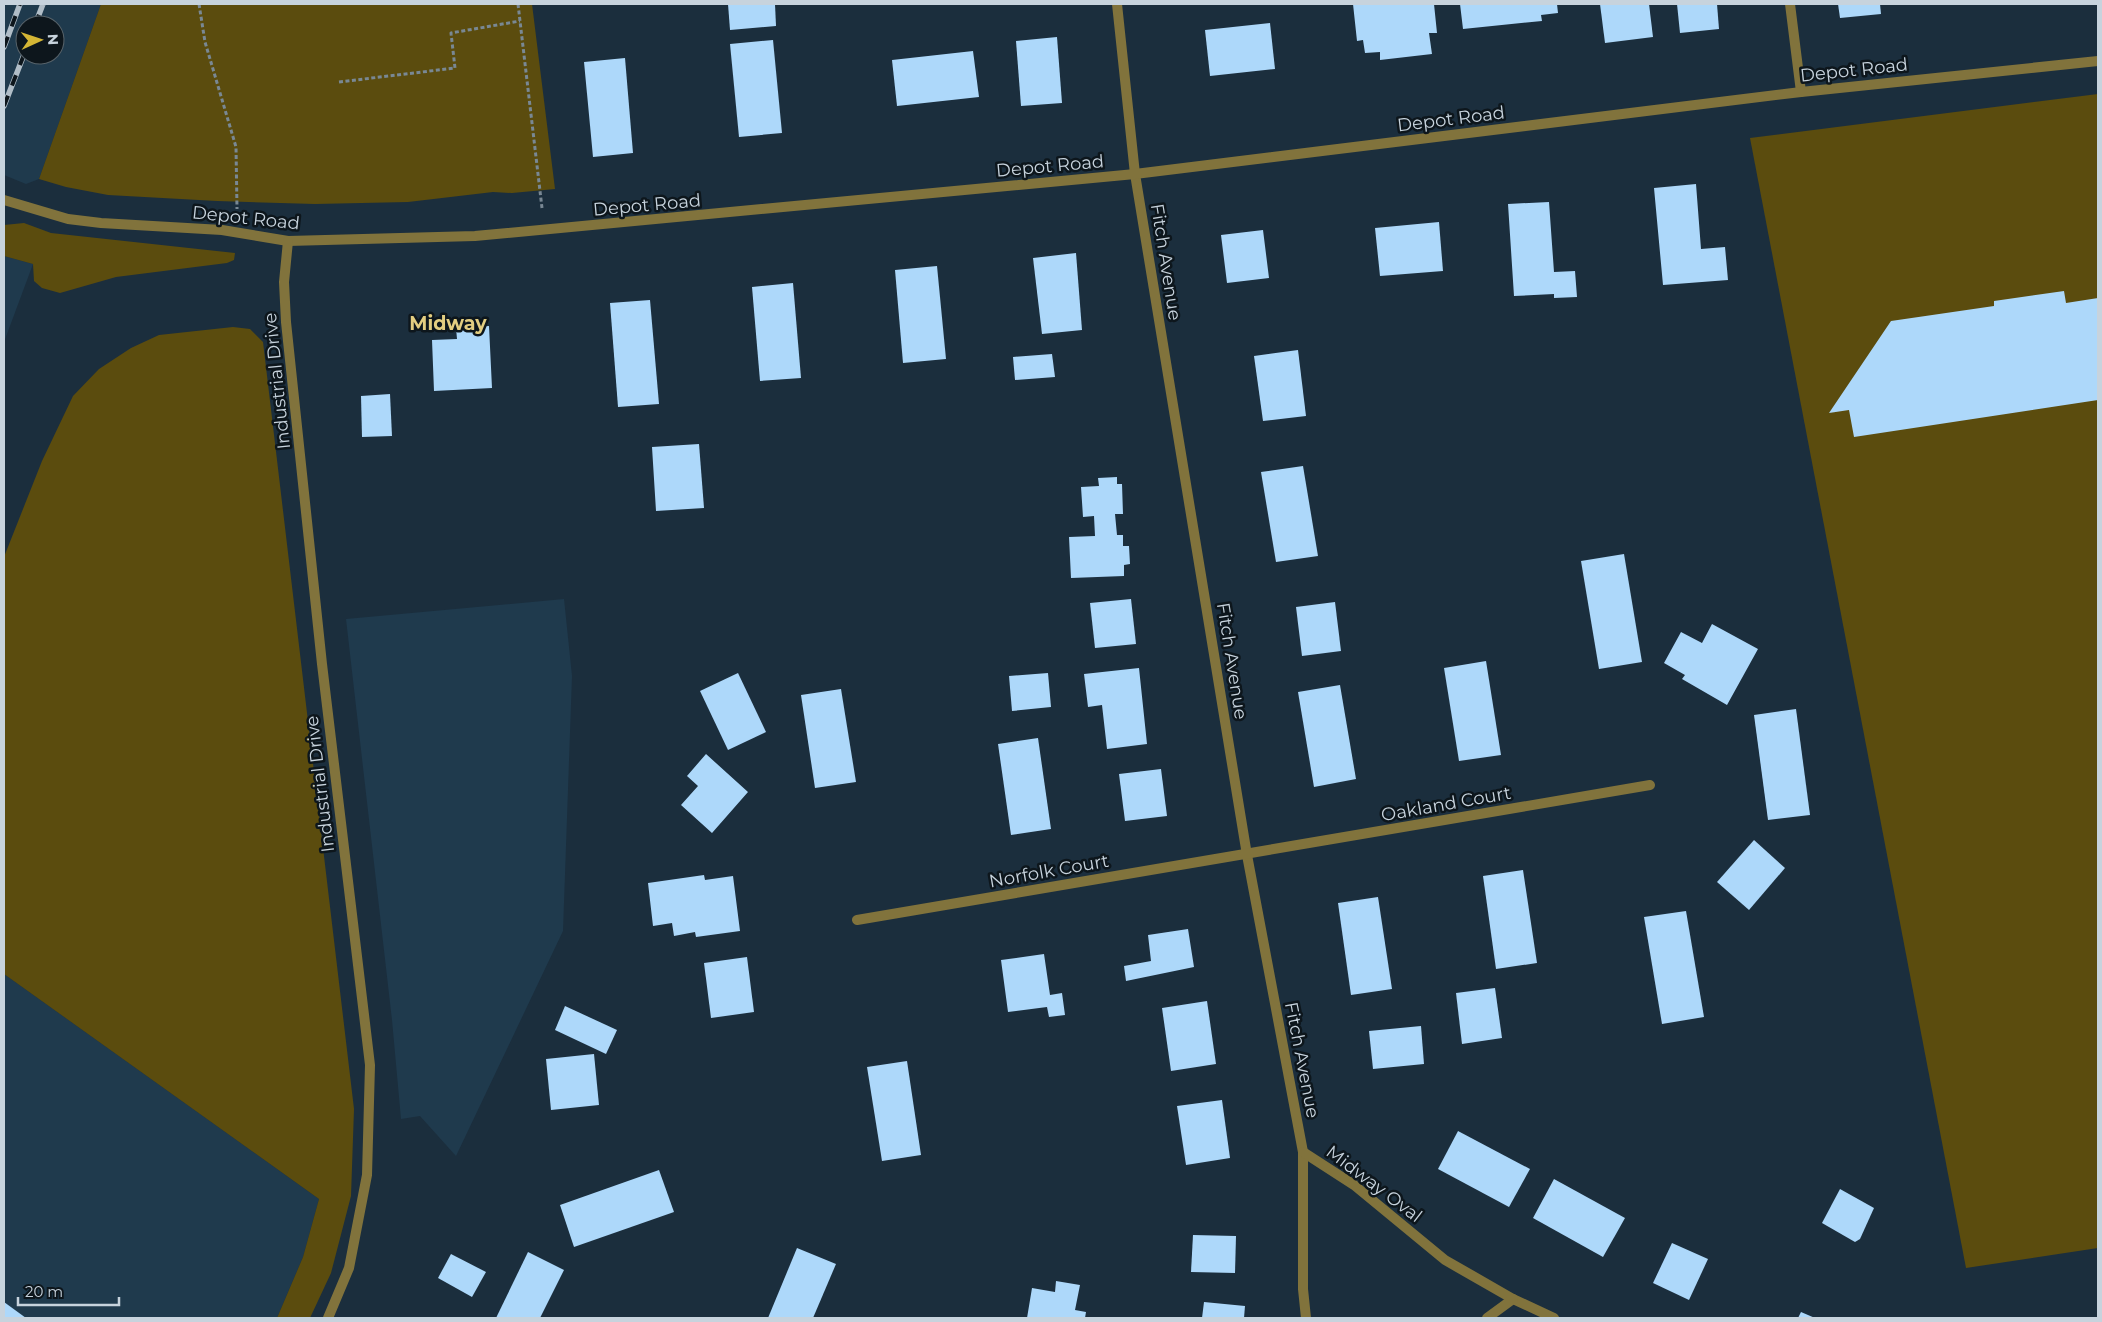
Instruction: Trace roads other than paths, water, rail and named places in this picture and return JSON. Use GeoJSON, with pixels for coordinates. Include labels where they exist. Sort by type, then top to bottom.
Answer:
{"type":"FeatureCollection","features":[{"type":"Feature","properties":{"kind":"street","name":"Fitch Avenue"},"geometry":{"type":"LineString","coordinates":[[1117,4],[1135,174],[1247,855],[1303,1152]]}},
{"type":"Feature","properties":{"kind":"street"},"geometry":{"type":"LineString","coordinates":[[1790,4],[1801,92]]}},
{"type":"Feature","properties":{"kind":"street","name":"Depot Road"},"geometry":{"type":"LineString","coordinates":[[4,200],[44,214],[76,220],[236,232],[288,240],[475,236],[1135,174],[1801,92],[2098,61]]}},
{"type":"Feature","properties":{"kind":"street","name":"Industrial Drive"},"geometry":{"type":"LineString","coordinates":[[288,240],[284,282],[286,322],[322,664],[370,1065],[367,1175],[349,1268],[328,1318]]}},
{"type":"Feature","properties":{"kind":"street","name":"Oakland Court"},"geometry":{"type":"LineString","coordinates":[[1247,855],[1650,785]]}},
{"type":"Feature","properties":{"kind":"street","name":"Norfolk Court"},"geometry":{"type":"LineString","coordinates":[[857,920],[1247,855]]}},
{"type":"Feature","properties":{"kind":"street","name":"Midway Oval"},"geometry":{"type":"LineString","coordinates":[[1303,1152],[1354,1185],[1445,1260],[1513,1299],[1554,1318]]}},
{"type":"Feature","properties":{"kind":"street","name":"Midway Oval"},"geometry":{"type":"LineString","coordinates":[[1303,1152],[1302,1289],[1306,1318]]}},
{"type":"Feature","properties":{"kind":"street"},"geometry":{"type":"LineString","coordinates":[[1487,1318],[1513,1299]]}},
{"type":"Feature","properties":{"kind":"railway"},"geometry":{"type":"LineString","coordinates":[[4,47],[20,4]]}},
{"type":"Feature","properties":{"kind":"railway"},"geometry":{"type":"LineString","coordinates":[[39,15],[43,4]]}},
{"type":"Feature","properties":{"kind":"railway"},"geometry":{"type":"LineString","coordinates":[[4,106],[20,65]]}},
{"type":"Feature","properties":{"kind":"district","name":"Midway"},"geometry":{"type":"Point","coordinates":[448,323]}}]}
